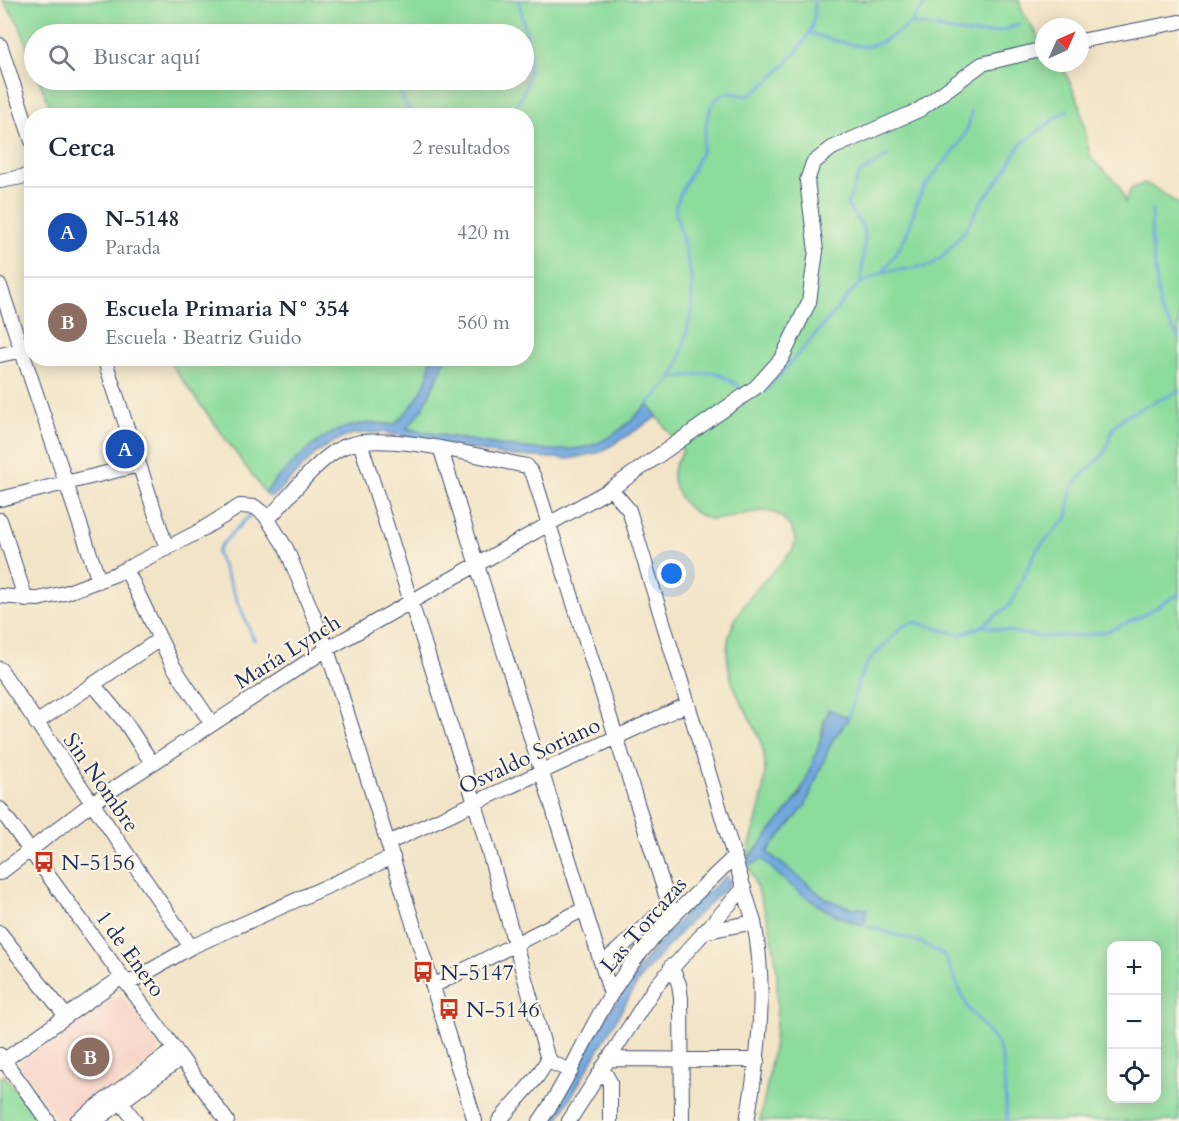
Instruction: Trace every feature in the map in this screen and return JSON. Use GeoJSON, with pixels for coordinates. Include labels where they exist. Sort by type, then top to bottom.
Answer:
{"type":"FeatureCollection","features":[{"type":"Feature","properties":{"kind":"street"},"geometry":{"type":"LineString","coordinates":[[1089,39],[1179,22]]}},
{"type":"Feature","properties":{"kind":"street"},"geometry":{"type":"LineString","coordinates":[[0,45],[3,62],[24,119]]}},
{"type":"Feature","properties":{"kind":"street","name":"María Lynch"},"geometry":{"type":"LineString","coordinates":[[0,873],[92,803],[327,649],[611,489],[756,387],[782,358],[802,319],[812,285],[816,251],[807,181],[808,171],[821,155],[919,110],[982,64],[1035,51]]}},
{"type":"Feature","properties":{"kind":"street"},"geometry":{"type":"LineString","coordinates":[[0,181],[24,176]]}},
{"type":"Feature","properties":{"kind":"street"},"geometry":{"type":"LineString","coordinates":[[0,286],[24,344]]}},
{"type":"Feature","properties":{"kind":"street"},"geometry":{"type":"LineString","coordinates":[[0,355],[24,349]]}},
{"type":"Feature","properties":{"kind":"street"},"geometry":{"type":"LineString","coordinates":[[31,366],[66,483],[99,581]]}},
{"type":"Feature","properties":{"kind":"street"},"geometry":{"type":"LineString","coordinates":[[107,366],[167,549]]}},
{"type":"Feature","properties":{"kind":"street"},"geometry":{"type":"LineString","coordinates":[[268,519],[332,454],[360,442],[384,440],[527,466],[534,477],[671,911],[602,964]]}},
{"type":"Feature","properties":{"kind":"street"},"geometry":{"type":"LineString","coordinates":[[360,442],[475,803],[549,1058],[552,1063],[570,1071]]}},
{"type":"Feature","properties":{"kind":"street"},"geometry":{"type":"LineString","coordinates":[[441,450],[611,994]]}},
{"type":"Feature","properties":{"kind":"street"},"geometry":{"type":"LineString","coordinates":[[0,500],[139,465]]}},
{"type":"Feature","properties":{"kind":"street"},"geometry":{"type":"LineString","coordinates":[[611,489],[629,510],[754,922],[761,978],[758,1060],[747,1121]]}},
{"type":"Feature","properties":{"kind":"street"},"geometry":{"type":"LineString","coordinates":[[0,596],[26,600],[51,597],[99,581],[167,549],[240,506],[255,507],[268,519],[286,548],[327,649],[475,1121]]}},
{"type":"Feature","properties":{"kind":"street"},"geometry":{"type":"LineString","coordinates":[[0,520],[26,600]]}},
{"type":"Feature","properties":{"kind":"street"},"geometry":{"type":"LineString","coordinates":[[126,569],[173,666],[212,724]]}},
{"type":"Feature","properties":{"kind":"street"},"geometry":{"type":"LineString","coordinates":[[36,723],[160,639]]}},
{"type":"Feature","properties":{"kind":"street","name":"Sin Nombre"},"geometry":{"type":"LineString","coordinates":[[0,669],[191,947]]}},
{"type":"Feature","properties":{"kind":"street"},"geometry":{"type":"LineString","coordinates":[[93,684],[125,722],[152,763]]}},
{"type":"Feature","properties":{"kind":"street","name":"Osvaldo Soriano"},"geometry":{"type":"LineString","coordinates":[[388,843],[688,704]]}},
{"type":"Feature","properties":{"kind":"street","name":"1 de Enero"},"geometry":{"type":"LineString","coordinates":[[0,809],[227,1121]]}},
{"type":"Feature","properties":{"kind":"street","name":"Las Torcazas"},"geometry":{"type":"LineString","coordinates":[[540,1121],[611,994],[633,962],[671,911],[735,856]]}},
{"type":"Feature","properties":{"kind":"street"},"geometry":{"type":"LineString","coordinates":[[48,1121],[1,1060],[125,980],[191,947],[393,857]]}},
{"type":"Feature","properties":{"kind":"street"},"geometry":{"type":"LineString","coordinates":[[569,1121],[671,966],[744,888]]}},
{"type":"Feature","properties":{"kind":"street"},"geometry":{"type":"LineString","coordinates":[[433,986],[584,909]]}},
{"type":"Feature","properties":{"kind":"street"},"geometry":{"type":"LineString","coordinates":[[703,932],[754,922]]}},
{"type":"Feature","properties":{"kind":"street"},"geometry":{"type":"LineString","coordinates":[[0,933],[66,1016]]}},
{"type":"Feature","properties":{"kind":"street"},"geometry":{"type":"LineString","coordinates":[[671,966],[680,991],[683,1060],[681,1121]]}},
{"type":"Feature","properties":{"kind":"street"},"geometry":{"type":"LineString","coordinates":[[95,1121],[178,1053]]}},
{"type":"Feature","properties":{"kind":"street"},"geometry":{"type":"LineString","coordinates":[[77,1121],[178,1053]]}},
{"type":"Feature","properties":{"kind":"street"},"geometry":{"type":"LineString","coordinates":[[499,1121],[537,1077],[549,1058]]}},
{"type":"Feature","properties":{"kind":"street"},"geometry":{"type":"LineString","coordinates":[[605,1064],[683,1060],[758,1060]]}},
{"type":"Feature","properties":{"kind":"street"},"geometry":{"type":"LineString","coordinates":[[605,1064],[610,1082],[610,1121]]}},
{"type":"Feature","properties":{"kind":"street"},"geometry":{"type":"LineString","coordinates":[[121,1102],[135,1121]]}},
{"type":"Feature","properties":{"kind":"shaded area"},"geometry":{"type":"Polygon","coordinates":[[[112,996],[123,997],[159,1047],[157,1056],[68,1121],[59,1121],[20,1067],[23,1059],[112,996]]]}},
{"type":"Feature","properties":{"kind":"green space"},"geometry":{"type":"Polygon","coordinates":[[[3,0],[1019,0],[1022,11],[1035,32],[1035,72],[1065,72],[1080,105],[1090,157],[1119,185],[1125,202],[1131,189],[1144,183],[1179,205],[1179,1121],[760,1121],[775,1029],[777,983],[776,960],[770,928],[749,866],[761,858],[810,899],[855,923],[867,909],[847,907],[825,898],[767,852],[805,806],[832,741],[843,727],[824,719],[814,759],[798,795],[776,828],[747,858],[763,793],[764,755],[757,732],[738,696],[729,672],[727,651],[730,633],[737,616],[761,584],[792,551],[795,541],[792,530],[784,519],[775,513],[764,511],[711,519],[690,508],[679,495],[673,480],[674,467],[683,451],[648,404],[609,438],[575,449],[553,450],[500,445],[405,428],[422,410],[443,366],[534,366],[534,108],[50,108],[43,90],[534,90],[534,24],[24,24],[24,38],[19,24],[3,0]]]}},
{"type":"Feature","properties":{"kind":"green space"},"geometry":{"type":"Polygon","coordinates":[[[172,366],[429,366],[419,395],[394,425],[363,424],[335,432],[298,458],[272,484],[266,494],[172,366]]]}},
{"type":"Feature","properties":{"kind":"green space"},"geometry":{"type":"Polygon","coordinates":[[[4,1075],[39,1121],[0,1121],[0,1078],[4,1075]]]}},
{"type":"Feature","properties":{"kind":"water"},"geometry":{"type":"Polygon","coordinates":[[[429,366],[443,366],[422,410],[406,429],[501,445],[553,450],[575,449],[593,445],[616,433],[648,404],[657,417],[601,452],[569,459],[501,455],[382,432],[353,434],[317,452],[274,496],[270,497],[266,494],[272,484],[299,457],[323,438],[348,427],[362,424],[394,425],[419,395],[429,366]]]}},
{"type":"Feature","properties":{"kind":"water"},"geometry":{"type":"Polygon","coordinates":[[[828,709],[849,718],[832,741],[805,806],[767,852],[825,898],[847,907],[867,909],[864,925],[835,915],[808,899],[762,859],[749,866],[747,861],[800,795],[821,740],[828,709]]]}},
{"type":"Feature","properties":{"kind":"water"},"geometry":{"type":"Polygon","coordinates":[[[726,876],[731,883],[684,928],[641,977],[557,1121],[546,1121],[604,1021],[645,960],[696,904],[726,876]]]}},
{"type":"Feature","properties":{"kind":"waterway"},"geometry":{"type":"LineString","coordinates":[[518,0],[524,24]]}},
{"type":"Feature","properties":{"kind":"waterway"},"geometry":{"type":"LineString","coordinates":[[648,404],[672,378],[679,364],[692,310],[692,278],[675,209],[680,193],[702,149],[711,107],[723,94],[748,96],[786,64],[809,33],[814,20],[814,0]]}},
{"type":"Feature","properties":{"kind":"waterway"},"geometry":{"type":"LineString","coordinates":[[911,23],[923,6],[931,0]]}},
{"type":"Feature","properties":{"kind":"waterway"},"geometry":{"type":"LineString","coordinates":[[809,33],[849,44],[869,46],[885,40],[911,24],[977,34],[1003,30],[1020,24]]}},
{"type":"Feature","properties":{"kind":"waterway"},"geometry":{"type":"LineString","coordinates":[[399,90],[408,108]]}},
{"type":"Feature","properties":{"kind":"waterway"},"geometry":{"type":"LineString","coordinates":[[515,108],[524,90]]}},
{"type":"Feature","properties":{"kind":"waterway"},"geometry":{"type":"LineString","coordinates":[[755,393],[767,390],[858,285],[883,272],[929,266],[943,256],[964,232],[1020,145],[1067,110]]}},
{"type":"Feature","properties":{"kind":"waterway"},"geometry":{"type":"LineString","coordinates":[[883,272],[904,240],[923,190],[966,133],[971,111]]}},
{"type":"Feature","properties":{"kind":"waterway"},"geometry":{"type":"LineString","coordinates":[[861,282],[865,236],[863,227],[847,205],[859,174],[888,156]]}},
{"type":"Feature","properties":{"kind":"waterway"},"geometry":{"type":"LineString","coordinates":[[1152,210],[1151,237],[1160,310],[1179,338]]}},
{"type":"Feature","properties":{"kind":"waterway"},"geometry":{"type":"LineString","coordinates":[[672,378],[713,372],[743,389]]}},
{"type":"Feature","properties":{"kind":"waterway"},"geometry":{"type":"LineString","coordinates":[[849,718],[858,682],[868,662],[903,626],[915,622],[960,635],[982,626],[1011,604],[1037,549],[1067,518],[1071,491],[1079,478],[1104,454],[1114,426],[1127,415],[1179,391]]}},
{"type":"Feature","properties":{"kind":"waterway"},"geometry":{"type":"LineString","coordinates":[[250,515],[221,545],[217,553],[254,640]]}},
{"type":"Feature","properties":{"kind":"waterway"},"geometry":{"type":"LineString","coordinates":[[982,626],[1040,637],[1088,635],[1108,631],[1140,617],[1179,594]]}},
{"type":"Feature","properties":{"kind":"waterway"},"geometry":{"type":"LineString","coordinates":[[864,925],[920,942],[944,955],[968,1008],[998,1044],[1003,1063],[1007,1121]]}},
{"type":"Feature","properties":{"kind":"place","name":"N-5148"},"geometry":{"type":"Point","coordinates":[125,449]}},
{"type":"Feature","properties":{"kind":"place","name":"N-5156"},"geometry":{"type":"Point","coordinates":[44,862]}},
{"type":"Feature","properties":{"kind":"place","name":"N-5147"},"geometry":{"type":"Point","coordinates":[423,972]}},
{"type":"Feature","properties":{"kind":"place","name":"N-5146"},"geometry":{"type":"Point","coordinates":[449,1009]}},
{"type":"Feature","properties":{"kind":"place","name":"Escuela Primaria N° 354"},"geometry":{"type":"Point","coordinates":[90,1057]}}]}
